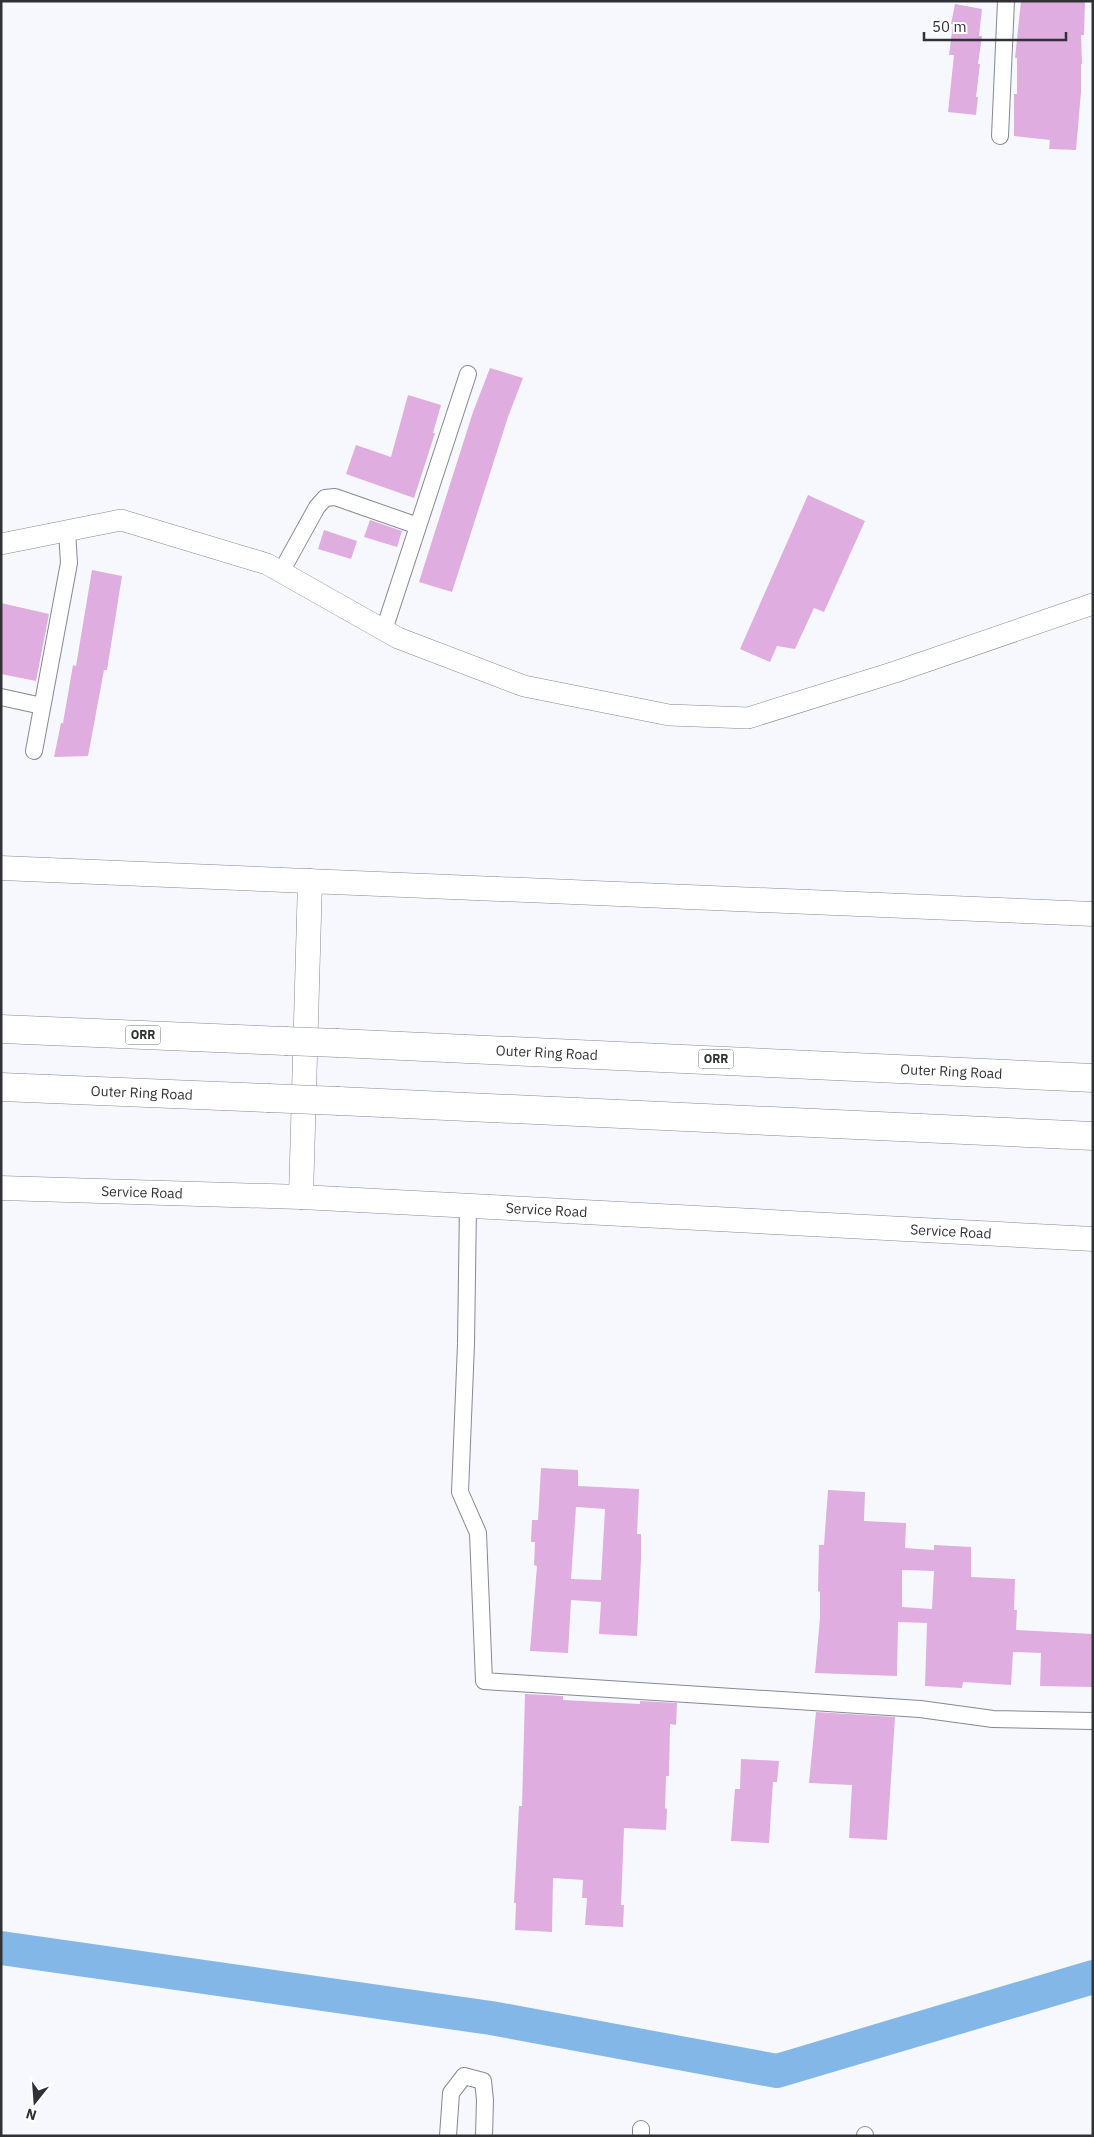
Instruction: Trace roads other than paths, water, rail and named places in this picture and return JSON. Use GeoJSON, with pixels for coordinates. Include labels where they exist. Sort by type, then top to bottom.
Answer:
{"type":"FeatureCollection","features":[{"type":"Feature","properties":{"kind":"highway","name":"Outer Ring Road"},"geometry":{"type":"LineString","coordinates":[[1,1028],[1093,1078]]}},
{"type":"Feature","properties":{"kind":"highway","name":"Outer Ring Road"},"geometry":{"type":"LineString","coordinates":[[1,1087],[1093,1136]]}},
{"type":"Feature","properties":{"kind":"main road"},"geometry":{"type":"LineString","coordinates":[[1,868],[1093,914]]}},
{"type":"Feature","properties":{"kind":"main road"},"geometry":{"type":"LineString","coordinates":[[301,1197],[310,881]]}},
{"type":"Feature","properties":{"kind":"main road","name":"Service Road"},"geometry":{"type":"LineString","coordinates":[[1,1188],[301,1197],[1093,1239]]}},
{"type":"Feature","properties":{"kind":"street"},"geometry":{"type":"LineString","coordinates":[[1000,136],[1006,1]]}},
{"type":"Feature","properties":{"kind":"street"},"geometry":{"type":"LineString","coordinates":[[384,630],[468,374]]}},
{"type":"Feature","properties":{"kind":"street"},"geometry":{"type":"LineString","coordinates":[[281,572],[317,507],[325,498],[335,497],[418,526]]}},
{"type":"Feature","properties":{"kind":"street"},"geometry":{"type":"LineString","coordinates":[[1,544],[121,520],[267,564],[398,638],[524,686],[669,715],[748,718],[895,672],[1093,604]]}},
{"type":"Feature","properties":{"kind":"street"},"geometry":{"type":"LineString","coordinates":[[34,751],[69,563],[68,531]]}},
{"type":"Feature","properties":{"kind":"street"},"geometry":{"type":"LineString","coordinates":[[1,697],[42,706]]}},
{"type":"Feature","properties":{"kind":"street"},"geometry":{"type":"LineString","coordinates":[[468,1206],[466,1344],[460,1492],[478,1533],[484,1681],[920,1709],[993,1719],[1093,1721]]}},
{"type":"Feature","properties":{"kind":"street"},"geometry":{"type":"LineString","coordinates":[[448,2136],[451,2092],[464,2076],[483,2081],[485,2100],[484,2136]]}},
{"type":"Feature","properties":{"kind":"waterway"},"geometry":{"type":"LineString","coordinates":[[1,1948],[491,2018],[777,2071],[1093,1977]]}}]}
